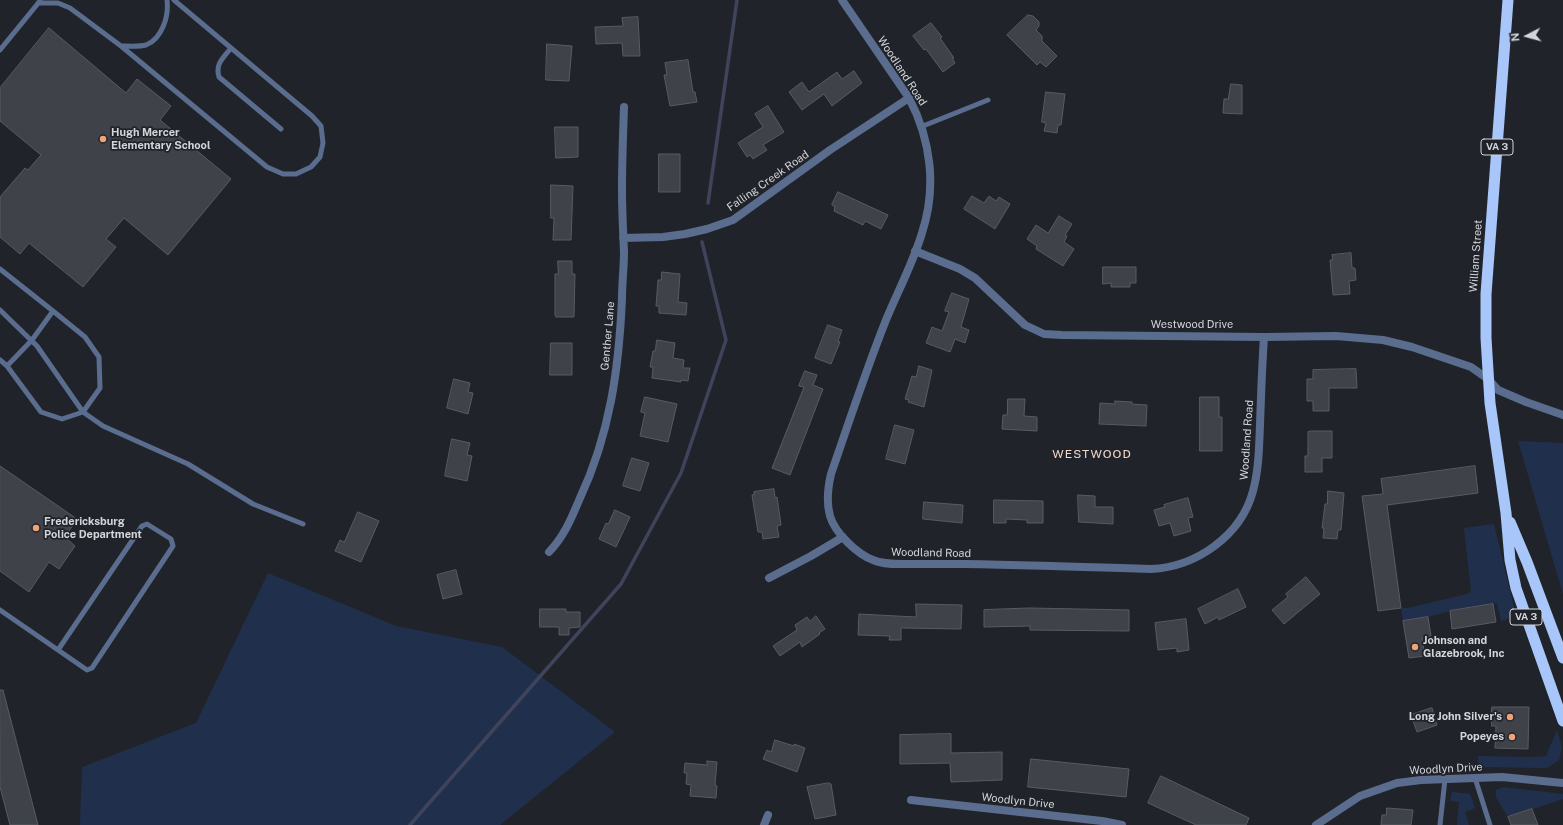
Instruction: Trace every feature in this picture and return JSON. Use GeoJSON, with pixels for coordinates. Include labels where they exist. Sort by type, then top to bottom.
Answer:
{"type":"FeatureCollection","features":[{"type":"Feature","properties":{"kind":"highway","name":"William Street"},"geometry":{"type":"LineString","coordinates":[[1508,0],[1486,294],[1488,379],[1499,476],[1506,512],[1510,560],[1516,588],[1563,721]]}},
{"type":"Feature","properties":{"kind":"highway","name":"William Street"},"geometry":{"type":"LineString","coordinates":[[1506,512],[1527,562],[1563,658]]}},
{"type":"Feature","properties":{"kind":"street","name":"Woodland Road"},"geometry":{"type":"LineString","coordinates":[[842,0],[909,98],[923,126],[930,170],[929,195],[922,233],[886,320],[831,474],[828,488],[830,516],[843,537],[862,555],[874,561],[886,564],[963,564],[1151,569],[1178,565],[1196,558],[1227,536],[1240,521],[1246,511],[1253,492],[1258,469],[1264,337]]}},
{"type":"Feature","properties":{"kind":"street","name":"Falling Creek Road"},"geometry":{"type":"LineString","coordinates":[[623,238],[663,237],[685,234],[707,229],[733,220],[830,150],[909,98]]}},
{"type":"Feature","properties":{"kind":"street","name":"Genther Lane"},"geometry":{"type":"LineString","coordinates":[[549,552],[557,544],[569,523],[600,449],[617,368],[620,332],[623,238],[622,188],[624,107]]}},
{"type":"Feature","properties":{"kind":"street","name":"Westwood Drive"},"geometry":{"type":"LineString","coordinates":[[915,251],[960,269],[975,278],[1025,325],[1044,334],[1264,337],[1336,336],[1383,340],[1412,347],[1471,367],[1488,379],[1498,390],[1563,415]]}},
{"type":"Feature","properties":{"kind":"street"},"geometry":{"type":"LineString","coordinates":[[769,578],[843,537]]}},
{"type":"Feature","properties":{"kind":"street","name":"Woodlyn Drive"},"geometry":{"type":"LineString","coordinates":[[1316,825],[1360,796],[1374,790],[1397,784],[1421,780],[1475,778],[1502,778],[1563,783]]}},
{"type":"Feature","properties":{"kind":"street","name":"Woodlyn Drive"},"geometry":{"type":"LineString","coordinates":[[911,800],[1094,820],[1122,825]]}},
{"type":"Feature","properties":{"kind":"street"},"geometry":{"type":"LineString","coordinates":[[764,825],[768,815]]}},
{"type":"Feature","properties":{"kind":"lane"},"geometry":{"type":"LineString","coordinates":[[121,46],[145,45],[153,40],[162,31],[166,17],[167,0]]}},
{"type":"Feature","properties":{"kind":"lane"},"geometry":{"type":"LineString","coordinates":[[0,50],[40,2],[58,3],[70,8],[121,46],[267,167],[282,174],[296,174],[311,167],[320,157],[323,143],[321,126],[312,116],[174,0]]}},
{"type":"Feature","properties":{"kind":"lane"},"geometry":{"type":"LineString","coordinates":[[231,48],[219,62],[217,70],[219,77],[281,129]]}},
{"type":"Feature","properties":{"kind":"lane"},"geometry":{"type":"LineString","coordinates":[[923,126],[988,100]]}},
{"type":"Feature","properties":{"kind":"lane"},"geometry":{"type":"LineString","coordinates":[[0,269],[85,338],[98,357],[100,388],[83,412],[62,419],[41,412],[7,366],[0,360]]}},
{"type":"Feature","properties":{"kind":"lane"},"geometry":{"type":"LineString","coordinates":[[0,310],[32,340],[83,412],[103,426],[188,464],[253,504],[303,524]]}},
{"type":"Feature","properties":{"kind":"lane"},"geometry":{"type":"LineString","coordinates":[[7,366],[32,340],[53,311]]}},
{"type":"Feature","properties":{"kind":"lane"},"geometry":{"type":"LineString","coordinates":[[0,610],[58,650],[87,670],[92,668],[173,546],[172,539],[147,524],[142,526],[58,650]]}},
{"type":"Feature","properties":{"kind":"lane"},"geometry":{"type":"LineString","coordinates":[[1475,778],[1490,825]]}},
{"type":"Feature","properties":{"kind":"lane"},"geometry":{"type":"LineString","coordinates":[[1440,825],[1444,779]]}},
{"type":"Feature","properties":{"kind":"shaded area"},"geometry":{"type":"Polygon","coordinates":[[[1518,441],[1563,443],[1563,594],[1518,441]]]}},
{"type":"Feature","properties":{"kind":"shaded area"},"geometry":{"type":"Polygon","coordinates":[[[1494,524],[1516,616],[1501,621],[1497,603],[1403,621],[1401,608],[1408,608],[1467,594],[1471,591],[1464,528],[1494,524]]]}},
{"type":"Feature","properties":{"kind":"shaded area"},"geometry":{"type":"Polygon","coordinates":[[[268,573],[396,626],[502,647],[615,732],[500,825],[80,825],[82,767],[196,723],[268,573]]]}},
{"type":"Feature","properties":{"kind":"shaded area"},"geometry":{"type":"Polygon","coordinates":[[[1557,730],[1562,747],[1559,760],[1547,768],[1484,767],[1478,764],[1478,756],[1546,756],[1557,730]]]}},
{"type":"Feature","properties":{"kind":"shaded area"},"geometry":{"type":"Polygon","coordinates":[[[1503,787],[1563,794],[1563,799],[1508,817],[1496,797],[1496,790],[1503,787]]]}},
{"type":"Feature","properties":{"kind":"shaded area"},"geometry":{"type":"Polygon","coordinates":[[[1452,792],[1470,794],[1475,808],[1465,812],[1469,825],[1457,825],[1459,802],[1450,801],[1452,792]]]}},
{"type":"Feature","properties":{"kind":"building"},"geometry":{"type":"Polygon","coordinates":[[[1028,15],[1033,16],[1039,22],[1039,26],[1036,30],[1042,36],[1042,41],[1057,56],[1046,67],[1040,62],[1037,65],[1007,35],[1028,15]]]}},
{"type":"Feature","properties":{"kind":"building"},"geometry":{"type":"Polygon","coordinates":[[[638,17],[640,56],[623,56],[622,43],[596,44],[595,27],[623,26],[622,18],[638,17]]]}},
{"type":"Feature","properties":{"kind":"building"},"geometry":{"type":"Polygon","coordinates":[[[931,23],[942,37],[940,38],[954,58],[952,58],[955,63],[943,72],[926,49],[924,50],[913,36],[931,23]]]}},
{"type":"Feature","properties":{"kind":"building","name":"Hugh Mercer Elementary School"},"geometry":{"type":"Polygon","coordinates":[[[49,28],[126,93],[137,79],[171,106],[160,120],[231,179],[168,255],[124,218],[106,239],[116,247],[83,287],[29,243],[20,254],[0,237],[0,197],[25,168],[28,170],[41,155],[0,121],[0,88],[49,28]]]}},
{"type":"Feature","properties":{"kind":"building"},"geometry":{"type":"Polygon","coordinates":[[[547,44],[572,46],[569,81],[546,80],[547,44]]]}},
{"type":"Feature","properties":{"kind":"building"},"geometry":{"type":"Polygon","coordinates":[[[688,60],[693,92],[695,92],[697,102],[670,106],[664,75],[667,75],[665,63],[688,60]]]}},
{"type":"Feature","properties":{"kind":"building"},"geometry":{"type":"Polygon","coordinates":[[[854,71],[862,83],[832,106],[824,94],[802,110],[789,92],[802,82],[809,92],[837,72],[842,79],[854,71]]]}},
{"type":"Feature","properties":{"kind":"building"},"geometry":{"type":"Polygon","coordinates":[[[1231,84],[1242,85],[1242,114],[1223,113],[1224,99],[1228,99],[1231,84]]]}},
{"type":"Feature","properties":{"kind":"building"},"geometry":{"type":"Polygon","coordinates":[[[1046,92],[1065,94],[1061,125],[1058,125],[1057,133],[1044,131],[1046,123],[1042,122],[1046,92]]]}},
{"type":"Feature","properties":{"kind":"building"},"geometry":{"type":"Polygon","coordinates":[[[768,106],[784,132],[763,145],[767,150],[753,159],[750,155],[747,157],[738,143],[763,127],[755,114],[768,106]]]}},
{"type":"Feature","properties":{"kind":"building"},"geometry":{"type":"Polygon","coordinates":[[[555,127],[578,127],[578,157],[556,158],[555,127]]]}},
{"type":"Feature","properties":{"kind":"building"},"geometry":{"type":"Polygon","coordinates":[[[659,154],[680,154],[680,192],[659,192],[659,154]]]}},
{"type":"Feature","properties":{"kind":"building"},"geometry":{"type":"Polygon","coordinates":[[[551,185],[573,186],[571,240],[553,240],[554,218],[551,218],[551,185]]]}},
{"type":"Feature","properties":{"kind":"building"},"geometry":{"type":"Polygon","coordinates":[[[838,192],[888,215],[881,229],[865,221],[863,225],[834,211],[835,207],[832,205],[838,192]]]}},
{"type":"Feature","properties":{"kind":"building"},"geometry":{"type":"Polygon","coordinates":[[[972,196],[984,203],[989,196],[996,201],[999,197],[1010,204],[995,229],[964,209],[972,196]]]}},
{"type":"Feature","properties":{"kind":"building"},"geometry":{"type":"Polygon","coordinates":[[[1059,216],[1072,224],[1065,235],[1067,236],[1064,242],[1074,249],[1063,266],[1036,249],[1037,246],[1027,239],[1036,225],[1048,233],[1059,216]]]}},
{"type":"Feature","properties":{"kind":"building"},"geometry":{"type":"Polygon","coordinates":[[[1351,253],[1352,268],[1355,268],[1356,280],[1349,281],[1350,294],[1333,295],[1330,260],[1333,260],[1332,255],[1351,253]]]}},
{"type":"Feature","properties":{"kind":"building"},"geometry":{"type":"Polygon","coordinates":[[[558,261],[572,261],[572,274],[575,274],[574,317],[556,317],[555,315],[555,274],[558,274],[558,261]]]}},
{"type":"Feature","properties":{"kind":"building"},"geometry":{"type":"Polygon","coordinates":[[[1103,267],[1136,267],[1136,283],[1130,283],[1130,287],[1111,287],[1111,283],[1103,284],[1103,267]]]}},
{"type":"Feature","properties":{"kind":"building"},"geometry":{"type":"Polygon","coordinates":[[[662,272],[680,274],[678,302],[687,303],[686,315],[659,313],[659,306],[656,306],[658,280],[661,280],[662,272]]]}},
{"type":"Feature","properties":{"kind":"building"},"geometry":{"type":"Polygon","coordinates":[[[952,293],[969,299],[961,327],[969,330],[965,343],[955,339],[950,352],[926,343],[932,327],[942,331],[949,312],[945,311],[952,293]]]}},
{"type":"Feature","properties":{"kind":"building"},"geometry":{"type":"Polygon","coordinates":[[[828,325],[842,330],[838,341],[840,342],[831,364],[815,358],[828,325]]]}},
{"type":"Feature","properties":{"kind":"building"},"geometry":{"type":"Polygon","coordinates":[[[657,340],[675,343],[673,358],[684,360],[683,368],[690,368],[688,381],[681,380],[681,382],[652,378],[653,367],[650,367],[657,340]]]}},
{"type":"Feature","properties":{"kind":"building"},"geometry":{"type":"Polygon","coordinates":[[[551,343],[572,343],[572,375],[550,375],[551,343]]]}},
{"type":"Feature","properties":{"kind":"building"},"geometry":{"type":"Polygon","coordinates":[[[919,366],[932,370],[924,407],[908,402],[909,400],[905,399],[912,376],[916,377],[919,366]]]}},
{"type":"Feature","properties":{"kind":"building"},"geometry":{"type":"Polygon","coordinates":[[[1356,369],[1357,388],[1329,388],[1329,411],[1313,411],[1313,401],[1307,401],[1307,379],[1313,379],[1313,370],[1356,369]]]}},
{"type":"Feature","properties":{"kind":"building"},"geometry":{"type":"Polygon","coordinates":[[[805,371],[817,375],[813,385],[823,389],[790,475],[772,468],[804,387],[799,386],[805,371]]]}},
{"type":"Feature","properties":{"kind":"building"},"geometry":{"type":"Polygon","coordinates":[[[454,379],[470,383],[468,392],[473,393],[468,414],[447,408],[454,379]]]}},
{"type":"Feature","properties":{"kind":"building"},"geometry":{"type":"Polygon","coordinates":[[[645,397],[677,404],[668,442],[640,436],[645,413],[641,412],[645,397]]]}},
{"type":"Feature","properties":{"kind":"building"},"geometry":{"type":"Polygon","coordinates":[[[1200,397],[1219,397],[1219,417],[1222,417],[1222,451],[1200,451],[1200,397]]]}},
{"type":"Feature","properties":{"kind":"building"},"geometry":{"type":"Polygon","coordinates":[[[1008,399],[1025,399],[1024,416],[1037,417],[1037,431],[1002,429],[1003,415],[1007,415],[1008,399]]]}},
{"type":"Feature","properties":{"kind":"building"},"geometry":{"type":"Polygon","coordinates":[[[1115,401],[1147,405],[1146,426],[1099,424],[1100,403],[1115,404],[1115,401]]]}},
{"type":"Feature","properties":{"kind":"building"},"geometry":{"type":"Polygon","coordinates":[[[895,425],[914,430],[905,464],[886,459],[895,425]]]}},
{"type":"Feature","properties":{"kind":"building"},"geometry":{"type":"Polygon","coordinates":[[[1332,431],[1332,458],[1322,458],[1322,472],[1305,472],[1305,456],[1308,456],[1308,432],[1332,431]]]}},
{"type":"Feature","properties":{"kind":"building"},"geometry":{"type":"Polygon","coordinates":[[[452,439],[470,443],[467,455],[472,456],[467,481],[445,476],[452,439]]]}},
{"type":"Feature","properties":{"kind":"building"},"geometry":{"type":"Polygon","coordinates":[[[632,458],[649,463],[640,491],[623,486],[632,458]]]}},
{"type":"Feature","properties":{"kind":"building","name":"Fredericksburg Police Department"},"geometry":{"type":"Polygon","coordinates":[[[0,466],[77,519],[65,537],[75,546],[59,569],[49,562],[29,592],[0,571],[0,466]]]}},
{"type":"Feature","properties":{"kind":"building"},"geometry":{"type":"Polygon","coordinates":[[[1475,466],[1478,493],[1387,505],[1401,608],[1378,611],[1362,496],[1383,494],[1381,479],[1475,466]]]}},
{"type":"Feature","properties":{"kind":"building"},"geometry":{"type":"Polygon","coordinates":[[[774,489],[775,498],[777,497],[781,525],[777,526],[779,537],[763,539],[762,532],[758,532],[752,495],[754,495],[754,492],[774,489]]]}},
{"type":"Feature","properties":{"kind":"building"},"geometry":{"type":"Polygon","coordinates":[[[1328,491],[1344,493],[1341,530],[1338,530],[1337,539],[1323,538],[1324,528],[1322,528],[1328,491]]]}},
{"type":"Feature","properties":{"kind":"building"},"geometry":{"type":"Polygon","coordinates":[[[1078,495],[1095,496],[1095,507],[1113,507],[1113,524],[1079,522],[1078,495]]]}},
{"type":"Feature","properties":{"kind":"building"},"geometry":{"type":"Polygon","coordinates":[[[1188,498],[1193,517],[1188,518],[1191,531],[1174,536],[1170,523],[1159,526],[1154,510],[1165,507],[1164,505],[1188,498]]]}},
{"type":"Feature","properties":{"kind":"building"},"geometry":{"type":"Polygon","coordinates":[[[994,500],[1043,501],[1043,523],[1027,523],[1027,520],[1006,519],[1006,523],[994,523],[994,500]]]}},
{"type":"Feature","properties":{"kind":"building"},"geometry":{"type":"Polygon","coordinates":[[[924,502],[963,505],[962,523],[923,519],[924,502]]]}},
{"type":"Feature","properties":{"kind":"building"},"geometry":{"type":"Polygon","coordinates":[[[615,510],[630,517],[616,547],[599,539],[606,523],[608,524],[615,510]]]}},
{"type":"Feature","properties":{"kind":"building"},"geometry":{"type":"Polygon","coordinates":[[[358,512],[379,521],[361,562],[335,551],[340,540],[344,542],[358,512]]]}},
{"type":"Feature","properties":{"kind":"building"},"geometry":{"type":"Polygon","coordinates":[[[456,570],[462,594],[443,599],[437,575],[456,570]]]}},
{"type":"Feature","properties":{"kind":"building"},"geometry":{"type":"Polygon","coordinates":[[[1306,577],[1320,594],[1284,624],[1272,610],[1288,597],[1286,594],[1306,577]]]}},
{"type":"Feature","properties":{"kind":"building"},"geometry":{"type":"Polygon","coordinates":[[[1238,589],[1246,607],[1219,620],[1218,617],[1205,624],[1198,609],[1238,589]]]}},
{"type":"Feature","properties":{"kind":"building"},"geometry":{"type":"Polygon","coordinates":[[[916,604],[962,605],[961,629],[901,628],[901,640],[889,640],[890,636],[858,635],[859,614],[916,617],[916,604]]]}},
{"type":"Feature","properties":{"kind":"building"},"geometry":{"type":"Polygon","coordinates":[[[1493,604],[1496,622],[1452,629],[1450,611],[1493,604]]]}},
{"type":"Feature","properties":{"kind":"building"},"geometry":{"type":"Polygon","coordinates":[[[1030,608],[1129,610],[1129,631],[1030,630],[1030,626],[984,627],[984,610],[1030,608]]]}},
{"type":"Feature","properties":{"kind":"building"},"geometry":{"type":"Polygon","coordinates":[[[540,609],[566,609],[566,612],[580,612],[580,627],[569,628],[569,635],[559,635],[559,627],[540,627],[540,609]]]}},
{"type":"Feature","properties":{"kind":"building"},"geometry":{"type":"Polygon","coordinates":[[[816,616],[825,629],[802,647],[800,642],[780,656],[773,646],[797,630],[795,625],[807,617],[810,621],[816,616]]]}},
{"type":"Feature","properties":{"kind":"building","name":"Johnson and Glazebrook, Inc"},"geometry":{"type":"Polygon","coordinates":[[[1428,617],[1431,636],[1422,638],[1425,656],[1409,658],[1403,621],[1428,617]]]}},
{"type":"Feature","properties":{"kind":"building"},"geometry":{"type":"Polygon","coordinates":[[[1186,619],[1189,650],[1177,652],[1177,648],[1158,650],[1155,623],[1186,619]]]}},
{"type":"Feature","properties":{"kind":"building"},"geometry":{"type":"Polygon","coordinates":[[[0,690],[3,690],[38,825],[10,825],[0,787],[0,690]]]}},
{"type":"Feature","properties":{"kind":"building"},"geometry":{"type":"Polygon","coordinates":[[[1492,707],[1529,707],[1528,749],[1495,748],[1496,726],[1492,726],[1492,707]]]}},
{"type":"Feature","properties":{"kind":"building"},"geometry":{"type":"Polygon","coordinates":[[[1432,708],[1437,725],[1417,732],[1411,715],[1432,708]]]}},
{"type":"Feature","properties":{"kind":"building"},"geometry":{"type":"Polygon","coordinates":[[[951,734],[951,753],[1002,752],[1002,780],[951,782],[950,763],[900,764],[900,735],[951,734]]]}},
{"type":"Feature","properties":{"kind":"building"},"geometry":{"type":"Polygon","coordinates":[[[775,740],[805,748],[797,772],[763,759],[767,750],[771,752],[775,740]]]}},
{"type":"Feature","properties":{"kind":"building"},"geometry":{"type":"Polygon","coordinates":[[[1031,759],[1129,769],[1126,797],[1028,787],[1031,759]]]}},
{"type":"Feature","properties":{"kind":"building"},"geometry":{"type":"Polygon","coordinates":[[[707,761],[717,762],[715,785],[717,786],[716,798],[690,796],[691,785],[686,784],[687,773],[684,773],[685,763],[707,765],[707,761]]]}},
{"type":"Feature","properties":{"kind":"building"},"geometry":{"type":"Polygon","coordinates":[[[1161,776],[1249,818],[1246,825],[1196,825],[1148,803],[1161,776]]]}},
{"type":"Feature","properties":{"kind":"building"},"geometry":{"type":"Polygon","coordinates":[[[829,783],[831,784],[836,815],[815,819],[807,787],[829,783]]]}},
{"type":"Feature","properties":{"kind":"building"},"geometry":{"type":"Polygon","coordinates":[[[1387,808],[1413,810],[1411,825],[1381,825],[1382,815],[1386,815],[1387,808]]]}},
{"type":"Feature","properties":{"kind":"building"},"geometry":{"type":"Polygon","coordinates":[[[1532,809],[1538,825],[1511,825],[1508,817],[1532,809]]]}},
{"type":"Feature","properties":{"kind":"waterway"},"geometry":{"type":"LineString","coordinates":[[708,203],[737,0]]}},
{"type":"Feature","properties":{"kind":"waterway"},"geometry":{"type":"LineString","coordinates":[[410,825],[621,584],[681,473],[726,340],[702,242]]}},
{"type":"Feature","properties":{"kind":"place","name":"Hugh Mercer Elementary School"},"geometry":{"type":"Point","coordinates":[103,139]}},
{"type":"Feature","properties":{"kind":"place","name":"Fredericksburg Police Department"},"geometry":{"type":"Point","coordinates":[36,528]}},
{"type":"Feature","properties":{"kind":"place","name":"Johnson and Glazebrook, Inc"},"geometry":{"type":"Point","coordinates":[1415,647]}},
{"type":"Feature","properties":{"kind":"place","name":"Long John Silver's"},"geometry":{"type":"Point","coordinates":[1510,717]}},
{"type":"Feature","properties":{"kind":"place","name":"Popeyes"},"geometry":{"type":"Point","coordinates":[1512,737]}},
{"type":"Feature","properties":{"kind":"district","name":"WESTWOOD"},"geometry":{"type":"Point","coordinates":[1092,454]}}]}
